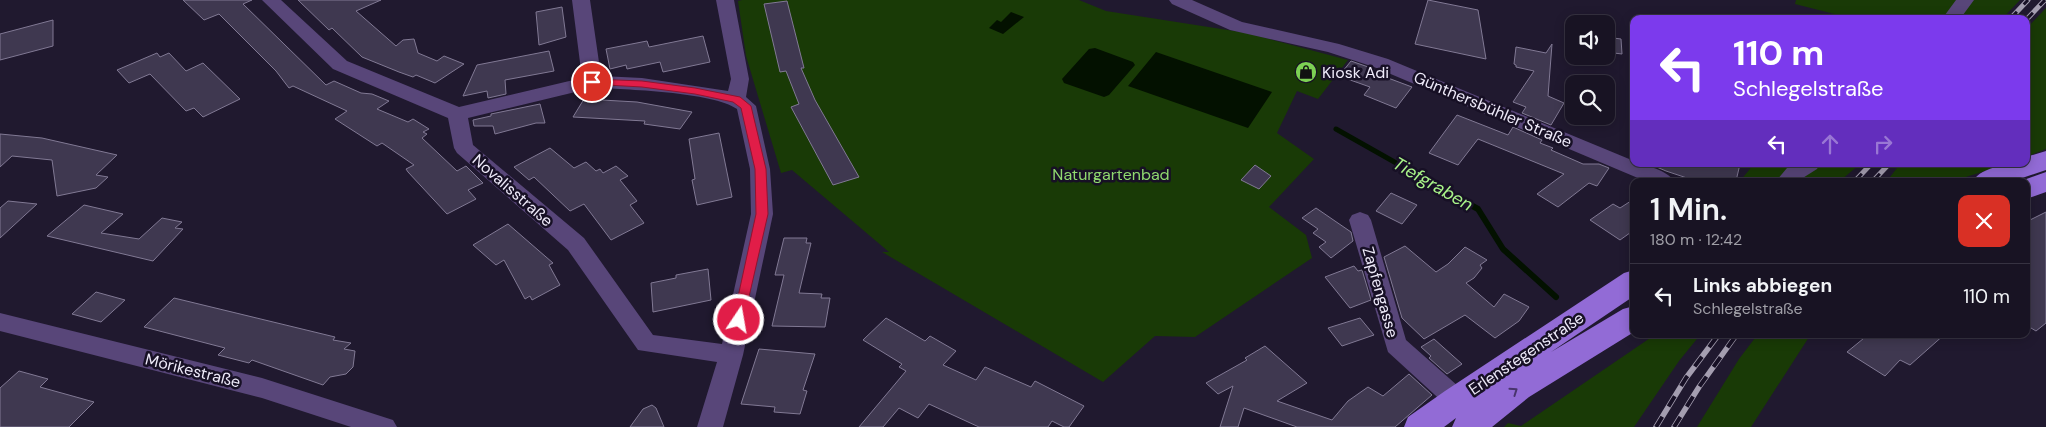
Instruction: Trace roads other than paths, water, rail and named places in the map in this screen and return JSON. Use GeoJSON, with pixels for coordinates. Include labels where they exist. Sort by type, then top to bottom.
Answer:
{"type":"FeatureCollection","features":[{"type":"Feature","properties":{"kind":"main road"},"geometry":{"type":"LineString","coordinates":[[2030,166],[2046,160]]}},
{"type":"Feature","properties":{"kind":"main road"},"geometry":{"type":"LineString","coordinates":[[2000,178],[2028,167]]}},
{"type":"Feature","properties":{"kind":"main road"},"geometry":{"type":"LineString","coordinates":[[2030,188],[2046,182]]}},
{"type":"Feature","properties":{"kind":"main road","name":"Erlenstegenstraße"},"geometry":{"type":"LineString","coordinates":[[1420,427],[1467,415],[1518,388],[1558,348],[1630,285]]}},
{"type":"Feature","properties":{"kind":"main road","name":"Erlenstegenstraße"},"geometry":{"type":"LineString","coordinates":[[1558,348],[1630,319]]}},
{"type":"Feature","properties":{"kind":"street"},"geometry":{"type":"LineString","coordinates":[[271,0],[340,65],[457,114],[592,82],[642,84],[736,99],[746,106],[760,169],[762,214],[731,355],[710,427]]}},
{"type":"Feature","properties":{"kind":"street"},"geometry":{"type":"LineString","coordinates":[[582,0],[592,82]]}},
{"type":"Feature","properties":{"kind":"street"},"geometry":{"type":"LineString","coordinates":[[725,0],[740,79],[736,99]]}},
{"type":"Feature","properties":{"kind":"street","name":"Günthersbühler Straße"},"geometry":{"type":"LineString","coordinates":[[1178,0],[1236,26],[1333,48],[1381,63],[1630,167]]}},
{"type":"Feature","properties":{"kind":"street"},"geometry":{"type":"LineString","coordinates":[[1954,15],[1965,0]]}},
{"type":"Feature","properties":{"kind":"street","name":"Novalisstraße"},"geometry":{"type":"LineString","coordinates":[[457,114],[464,148],[576,244],[646,343],[731,355]]}},
{"type":"Feature","properties":{"kind":"street","name":"Günthersbühler Straße"},"geometry":{"type":"LineString","coordinates":[[1630,167],[1657,178]]}},
{"type":"Feature","properties":{"kind":"street"},"geometry":{"type":"LineString","coordinates":[[1789,178],[1805,167]]}},
{"type":"Feature","properties":{"kind":"street","name":"Zapfengasse"},"geometry":{"type":"LineString","coordinates":[[1360,220],[1396,346],[1467,415]]}},
{"type":"Feature","properties":{"kind":"street","name":"Mörikestraße"},"geometry":{"type":"LineString","coordinates":[[0,322],[262,388],[384,427]]}},
{"type":"Feature","properties":{"kind":"waterway","name":"Tiefgraben"},"geometry":{"type":"LineString","coordinates":[[1336,129],[1451,194]]}},
{"type":"Feature","properties":{"kind":"waterway","name":"Tiefgraben"},"geometry":{"type":"LineString","coordinates":[[1449,193],[1478,209],[1503,249],[1556,297]]}},
{"type":"Feature","properties":{"kind":"railway"},"geometry":{"type":"LineString","coordinates":[[2014,15],[2028,0]]}},
{"type":"Feature","properties":{"kind":"railway"},"geometry":{"type":"LineString","coordinates":[[2030,16],[2045,0]]}},
{"type":"Feature","properties":{"kind":"railway"},"geometry":{"type":"LineString","coordinates":[[1858,178],[1868,167]]}},
{"type":"Feature","properties":{"kind":"railway"},"geometry":{"type":"LineString","coordinates":[[1876,178],[1886,167]]}},
{"type":"Feature","properties":{"kind":"railway"},"geometry":{"type":"LineString","coordinates":[[1656,427],[1686,378],[1716,338]]}},
{"type":"Feature","properties":{"kind":"railway"},"geometry":{"type":"LineString","coordinates":[[1674,427],[1699,387],[1734,338]]}},
{"type":"Feature","properties":{"kind":"place","name":"Kiosk Adi"},"geometry":{"type":"Point","coordinates":[1306,72]}},
{"type":"Feature","properties":{"kind":"park label","name":"Naturgartenbad"},"geometry":{"type":"Point","coordinates":[1111,174]}}]}
